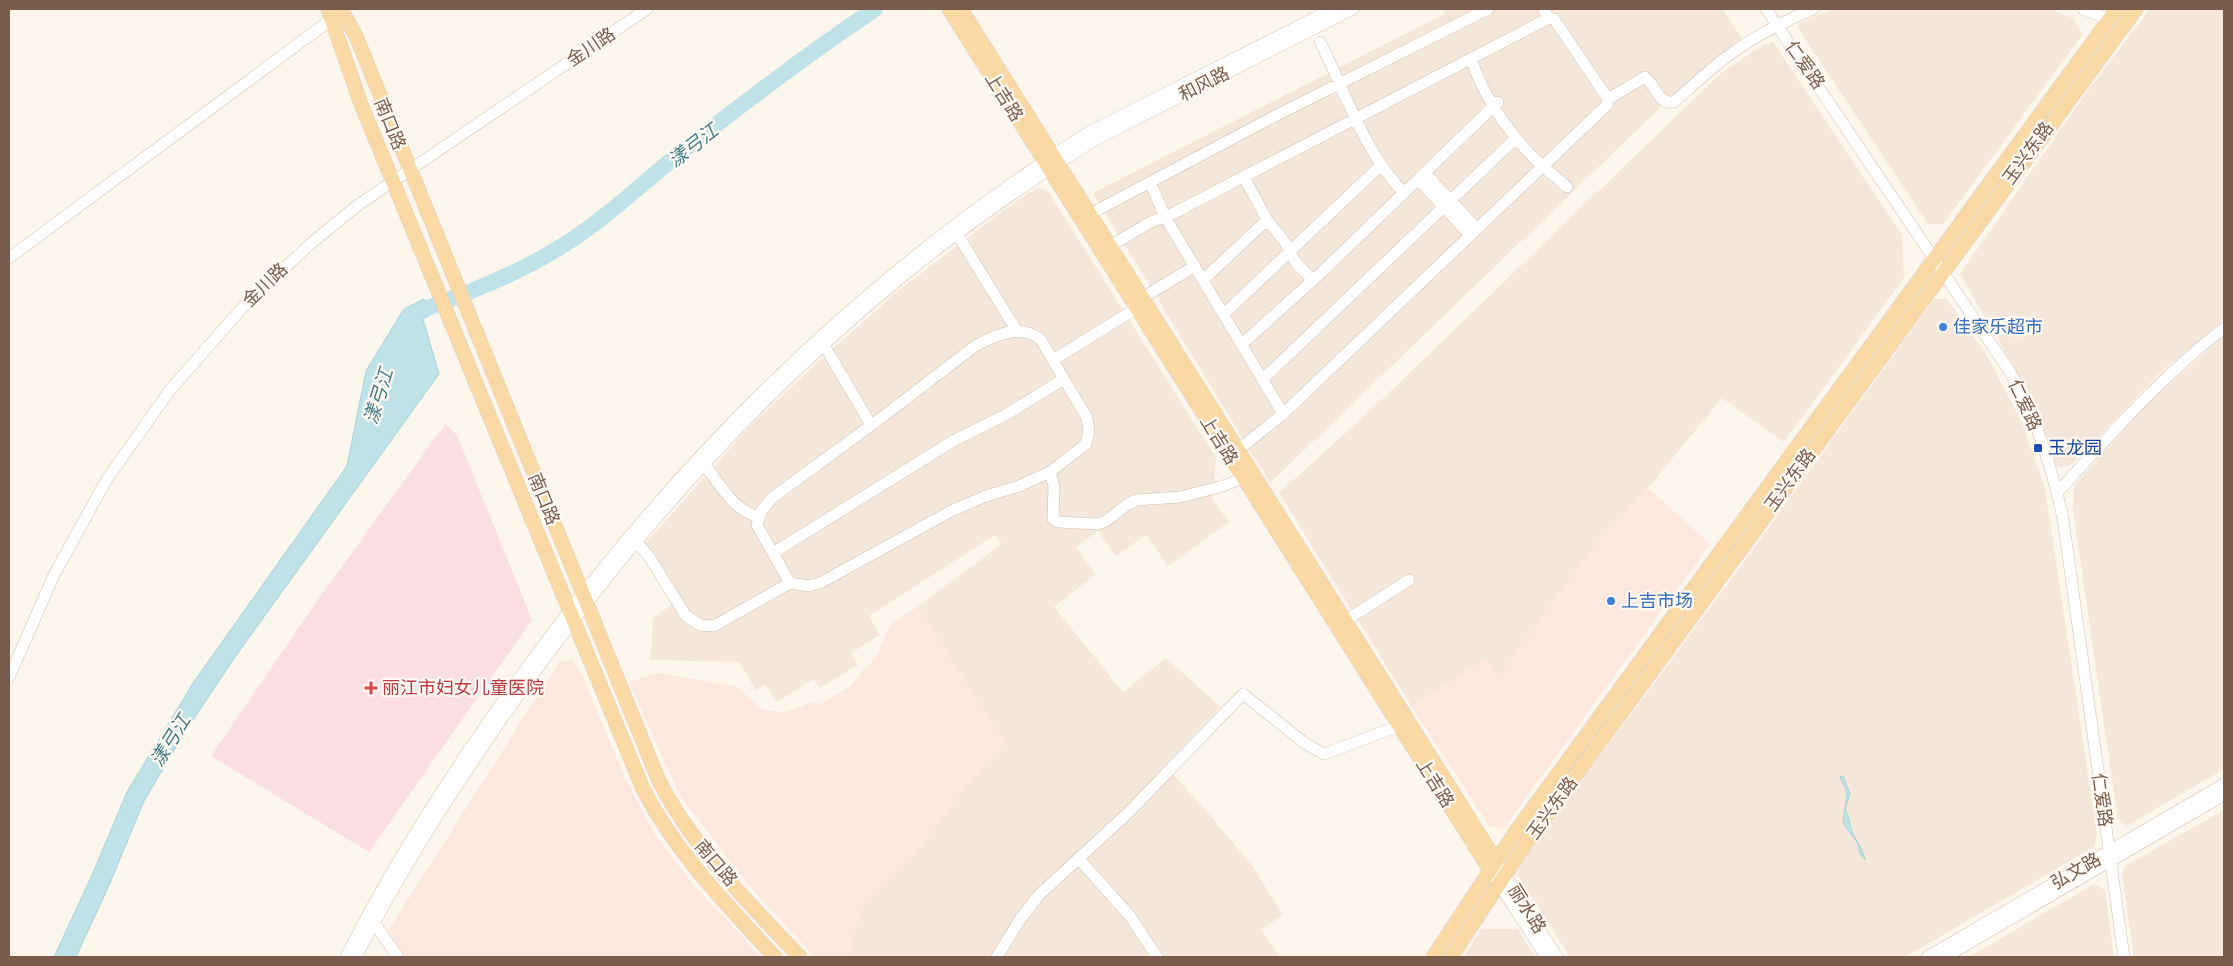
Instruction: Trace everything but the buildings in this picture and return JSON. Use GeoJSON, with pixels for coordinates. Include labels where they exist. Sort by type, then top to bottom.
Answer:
{"type":"FeatureCollection","features":[{"type":"Feature","properties":{"kind":"main road","name":"上吉路"},"geometry":{"type":"LineString","coordinates":[[949,9],[1052,162],[1090,214],[1110,246],[1140,303],[1238,450],[1345,620],[1493,866]]}},
{"type":"Feature","properties":{"kind":"main road","name":"上吉路"},"geometry":{"type":"LineString","coordinates":[[961,9],[1052,162],[1140,303],[1243,478],[1399,726],[1493,866]]}},
{"type":"Feature","properties":{"kind":"main road","name":"玉兴东路"},"geometry":{"type":"LineString","coordinates":[[1451,957],[1526,843],[2136,9]]}},
{"type":"Feature","properties":{"kind":"main road","name":"南口路"},"geometry":{"type":"LineString","coordinates":[[334,12],[356,36],[652,765],[676,811],[703,849],[800,957]]}},
{"type":"Feature","properties":{"kind":"main road","name":"南口路"},"geometry":{"type":"LineString","coordinates":[[334,12],[361,104],[635,772],[660,821],[696,869],[775,957]]}},
{"type":"Feature","properties":{"kind":"main road","name":"玉兴东路"},"geometry":{"type":"LineString","coordinates":[[1433,957],[1493,866],[1934,257],[2113,14]]}},
{"type":"Feature","properties":{"kind":"street","name":"金川路"},"geometry":{"type":"LineString","coordinates":[[9,677],[55,573],[88,510],[127,449],[164,397],[218,334],[264,286],[332,225],[409,169],[647,9]]}},
{"type":"Feature","properties":{"kind":"street","name":"和风路"},"geometry":{"type":"LineString","coordinates":[[1052,162],[1090,132],[1332,9]]}},
{"type":"Feature","properties":{"kind":"street","name":"和风路"},"geometry":{"type":"LineString","coordinates":[[1052,162],[1353,9]]}},
{"type":"Feature","properties":{"kind":"street"},"geometry":{"type":"LineString","coordinates":[[1090,214],[1340,83],[1488,9]]}},
{"type":"Feature","properties":{"kind":"street","name":"仁爱路"},"geometry":{"type":"LineString","coordinates":[[1766,9],[1934,257],[2021,391],[2036,423],[2063,519],[2124,957]]}},
{"type":"Feature","properties":{"kind":"street"},"geometry":{"type":"LineString","coordinates":[[1608,99],[1645,76],[1663,100],[1669,103],[1674,102],[1724,58],[1778,25],[1813,9]]}},
{"type":"Feature","properties":{"kind":"street"},"geometry":{"type":"LineString","coordinates":[[2083,9],[2113,14]]}},
{"type":"Feature","properties":{"kind":"street"},"geometry":{"type":"LineString","coordinates":[[9,258],[334,12]]}},
{"type":"Feature","properties":{"kind":"street"},"geometry":{"type":"LineString","coordinates":[[1110,246],[1151,222],[1165,217],[1244,177],[1471,59],[1546,13],[1554,19],[1608,99],[1607,105],[1283,414],[1238,450]]}},
{"type":"Feature","properties":{"kind":"street"},"geometry":{"type":"LineString","coordinates":[[1320,42],[1340,83],[1343,94],[1381,165],[1404,193]]}},
{"type":"Feature","properties":{"kind":"street"},"geometry":{"type":"LineString","coordinates":[[1471,59],[1516,138],[1531,156],[1544,165],[1567,188]]}},
{"type":"Feature","properties":{"kind":"street"},"geometry":{"type":"LineString","coordinates":[[1496,104],[1536,152],[1544,165]]}},
{"type":"Feature","properties":{"kind":"street"},"geometry":{"type":"LineString","coordinates":[[1242,344],[1313,280],[1496,104]]}},
{"type":"Feature","properties":{"kind":"street"},"geometry":{"type":"LineString","coordinates":[[1262,379],[1516,138]]}},
{"type":"Feature","properties":{"kind":"street"},"geometry":{"type":"LineString","coordinates":[[584,598],[767,400],[824,345],[904,276],[1052,162]]}},
{"type":"Feature","properties":{"kind":"street"},"geometry":{"type":"LineString","coordinates":[[346,957],[406,848],[442,791],[511,688],[571,615],[626,539],[689,469],[811,344],[860,300],[936,238],[1052,162]]}},
{"type":"Feature","properties":{"kind":"street"},"geometry":{"type":"LineString","coordinates":[[1224,314],[1381,165]]}},
{"type":"Feature","properties":{"kind":"street"},"geometry":{"type":"LineString","coordinates":[[1422,176],[1473,232]]}},
{"type":"Feature","properties":{"kind":"street"},"geometry":{"type":"LineString","coordinates":[[1244,177],[1267,220],[1285,242],[1296,263],[1313,280]]}},
{"type":"Feature","properties":{"kind":"street"},"geometry":{"type":"LineString","coordinates":[[1150,182],[1165,217],[1283,414]]}},
{"type":"Feature","properties":{"kind":"street"},"geometry":{"type":"LineString","coordinates":[[1203,280],[1267,220]]}},
{"type":"Feature","properties":{"kind":"street"},"geometry":{"type":"LineString","coordinates":[[957,234],[1016,331]]}},
{"type":"Feature","properties":{"kind":"street"},"geometry":{"type":"LineString","coordinates":[[1053,360],[1195,266]]}},
{"type":"Feature","properties":{"kind":"street"},"geometry":{"type":"LineString","coordinates":[[2057,493],[2142,400],[2224,328]]}},
{"type":"Feature","properties":{"kind":"street"},"geometry":{"type":"LineString","coordinates":[[637,542],[650,558],[686,616],[700,625],[714,626],[790,583],[808,586],[820,583],[953,510],[986,496],[1019,486],[1050,472],[1086,444],[1088,438],[1087,418],[1044,344],[1036,336],[1027,332],[1016,331],[999,335],[975,346],[772,498],[759,517],[757,525],[790,583]]}},
{"type":"Feature","properties":{"kind":"street"},"geometry":{"type":"LineString","coordinates":[[824,345],[871,425]]}},
{"type":"Feature","properties":{"kind":"street"},"geometry":{"type":"LineString","coordinates":[[773,553],[953,441],[1008,414],[1064,379]]}},
{"type":"Feature","properties":{"kind":"street"},"geometry":{"type":"LineString","coordinates":[[705,466],[736,506],[759,517]]}},
{"type":"Feature","properties":{"kind":"street"},"geometry":{"type":"LineString","coordinates":[[1050,472],[1054,486],[1053,518],[1058,522],[1090,525],[1106,521],[1136,500],[1180,497],[1224,486],[1243,478]]}},
{"type":"Feature","properties":{"kind":"street"},"geometry":{"type":"LineString","coordinates":[[1345,620],[1409,580]]}},
{"type":"Feature","properties":{"kind":"street"},"geometry":{"type":"LineString","coordinates":[[356,957],[414,853],[571,615]]}},
{"type":"Feature","properties":{"kind":"street"},"geometry":{"type":"LineString","coordinates":[[997,957],[1030,906],[1078,858],[1129,812],[1243,694],[1306,744],[1324,754],[1399,726]]}},
{"type":"Feature","properties":{"kind":"street","name":"弘文路"},"geometry":{"type":"LineString","coordinates":[[1945,957],[2224,784]]}},
{"type":"Feature","properties":{"kind":"street","name":"弘文路"},"geometry":{"type":"LineString","coordinates":[[1928,957],[2224,794]]}},
{"type":"Feature","properties":{"kind":"street"},"geometry":{"type":"LineString","coordinates":[[1078,858],[1130,916],[1157,957]]}},
{"type":"Feature","properties":{"kind":"street","name":"丽水路"},"geometry":{"type":"LineString","coordinates":[[1493,866],[1557,957]]}},
{"type":"Feature","properties":{"kind":"street","name":"丽水路"},"geometry":{"type":"LineString","coordinates":[[1502,880],[1546,957]]}},
{"type":"Feature","properties":{"kind":"street"},"geometry":{"type":"LineString","coordinates":[[374,923],[398,957]]}},
{"type":"Feature","properties":{"kind":"shaded area"},"geometry":{"type":"Polygon","coordinates":[[[1446,9],[1722,9],[1742,38],[1667,100],[1270,483],[1093,193],[1444,14],[1446,9]]]}},
{"type":"Feature","properties":{"kind":"shaded area"},"geometry":{"type":"Polygon","coordinates":[[[1833,9],[2049,9],[2073,18],[2083,34],[1943,224],[1928,224],[1799,30],[1799,23],[1833,9]]]}},
{"type":"Feature","properties":{"kind":"shaded area"},"geometry":{"type":"Polygon","coordinates":[[[2150,9],[2224,9],[2224,319],[2161,372],[2070,466],[2056,467],[2030,395],[1960,274],[2083,97],[2150,9]]]}},
{"type":"Feature","properties":{"kind":"shaded area"},"geometry":{"type":"Polygon","coordinates":[[[1773,42],[1902,235],[1904,278],[1784,442],[1722,398],[1648,488],[1600,539],[1498,677],[1486,658],[1412,707],[1279,493],[1373,408],[1721,73],[1763,45],[1773,42]]]}},
{"type":"Feature","properties":{"kind":"shaded area"},"geometry":{"type":"Polygon","coordinates":[[[1037,188],[1048,191],[1216,458],[1213,500],[1229,522],[1168,566],[1146,535],[1116,556],[1098,531],[1076,547],[1096,574],[1054,607],[1123,692],[1166,658],[1221,707],[1165,765],[1253,867],[1283,915],[1261,930],[1280,957],[848,957],[862,906],[918,850],[962,790],[1005,743],[917,607],[1002,544],[995,535],[869,616],[880,635],[851,653],[858,665],[820,688],[814,679],[776,702],[766,685],[756,690],[739,662],[651,660],[653,618],[673,604],[650,564],[638,552],[748,428],[816,364],[899,290],[1012,204],[1037,188]]]}},
{"type":"Feature","properties":{"kind":"shaded area","name":"玉龙园"},"geometry":{"type":"Polygon","coordinates":[[[1934,299],[1947,299],[1987,356],[2021,420],[2045,489],[2097,834],[2094,847],[1905,957],[1570,957],[1518,875],[1520,863],[1727,585],[1934,299]]]}},
{"type":"Feature","properties":{"kind":"shaded area"},"geometry":{"type":"Polygon","coordinates":[[[2224,336],[2224,769],[2127,826],[2118,820],[2073,510],[2074,486],[2146,405],[2224,336]]]}},
{"type":"Feature","properties":{"kind":"shaded area","name":"丽江市妇女儿童医院"},"geometry":{"type":"Polygon","coordinates":[[[445,424],[457,435],[532,620],[369,852],[211,756],[317,601],[445,424]]]}},
{"type":"Feature","properties":{"kind":"shaded area","name":"上吉市场"},"geometry":{"type":"Polygon","coordinates":[[[1648,488],[1710,544],[1504,828],[1489,826],[1412,707],[1486,658],[1498,676],[1600,539],[1648,488]]]}},
{"type":"Feature","properties":{"kind":"shaded area"},"geometry":{"type":"Polygon","coordinates":[[[917,607],[1005,743],[962,790],[918,850],[862,906],[848,957],[815,957],[751,888],[680,796],[629,682],[658,673],[737,687],[763,710],[786,712],[809,703],[820,704],[849,687],[876,657],[890,625],[917,607]]]}},
{"type":"Feature","properties":{"kind":"shaded area"},"geometry":{"type":"Polygon","coordinates":[[[572,660],[582,675],[626,780],[656,836],[692,883],[761,957],[405,957],[388,931],[559,662],[572,660]]]}},
{"type":"Feature","properties":{"kind":"shaded area"},"geometry":{"type":"Polygon","coordinates":[[[2224,810],[2224,957],[2134,957],[2122,875],[2125,866],[2224,810]]]}},
{"type":"Feature","properties":{"kind":"shaded area"},"geometry":{"type":"Polygon","coordinates":[[[2094,884],[2105,890],[2114,957],[1969,957],[2094,884]]]}},
{"type":"Feature","properties":{"kind":"shaded area"},"geometry":{"type":"Polygon","coordinates":[[[1481,929],[1518,929],[1535,957],[1464,957],[1481,929]]]}},
{"type":"Feature","properties":{"kind":"water"},"geometry":{"type":"Polygon","coordinates":[[[424,299],[431,315],[423,319],[439,374],[235,657],[185,732],[144,801],[110,883],[76,957],[54,957],[92,875],[127,792],[193,683],[347,466],[366,371],[404,309],[424,299]]]}},
{"type":"Feature","properties":{"kind":"water"},"geometry":{"type":"Polygon","coordinates":[[[1843,776],[1850,794],[1845,809],[1851,829],[1863,852],[1865,860],[1860,853],[1857,842],[1843,823],[1847,793],[1840,777],[1843,776]]]}},
{"type":"Feature","properties":{"kind":"waterway","name":"漾弓江"},"geometry":{"type":"LineString","coordinates":[[409,318],[410,315],[518,271],[586,230],[752,97],[875,9]]}},
{"type":"Feature","properties":{"kind":"place","name":"佳家乐超市"},"geometry":{"type":"Point","coordinates":[1943,327]}},
{"type":"Feature","properties":{"kind":"place","name":"玉龙园"},"geometry":{"type":"Point","coordinates":[2038,448]}},
{"type":"Feature","properties":{"kind":"place","name":"上吉市场"},"geometry":{"type":"Point","coordinates":[1611,601]}},
{"type":"Feature","properties":{"kind":"place","name":"丽江市妇女儿童医院"},"geometry":{"type":"Point","coordinates":[371,688]}}]}
